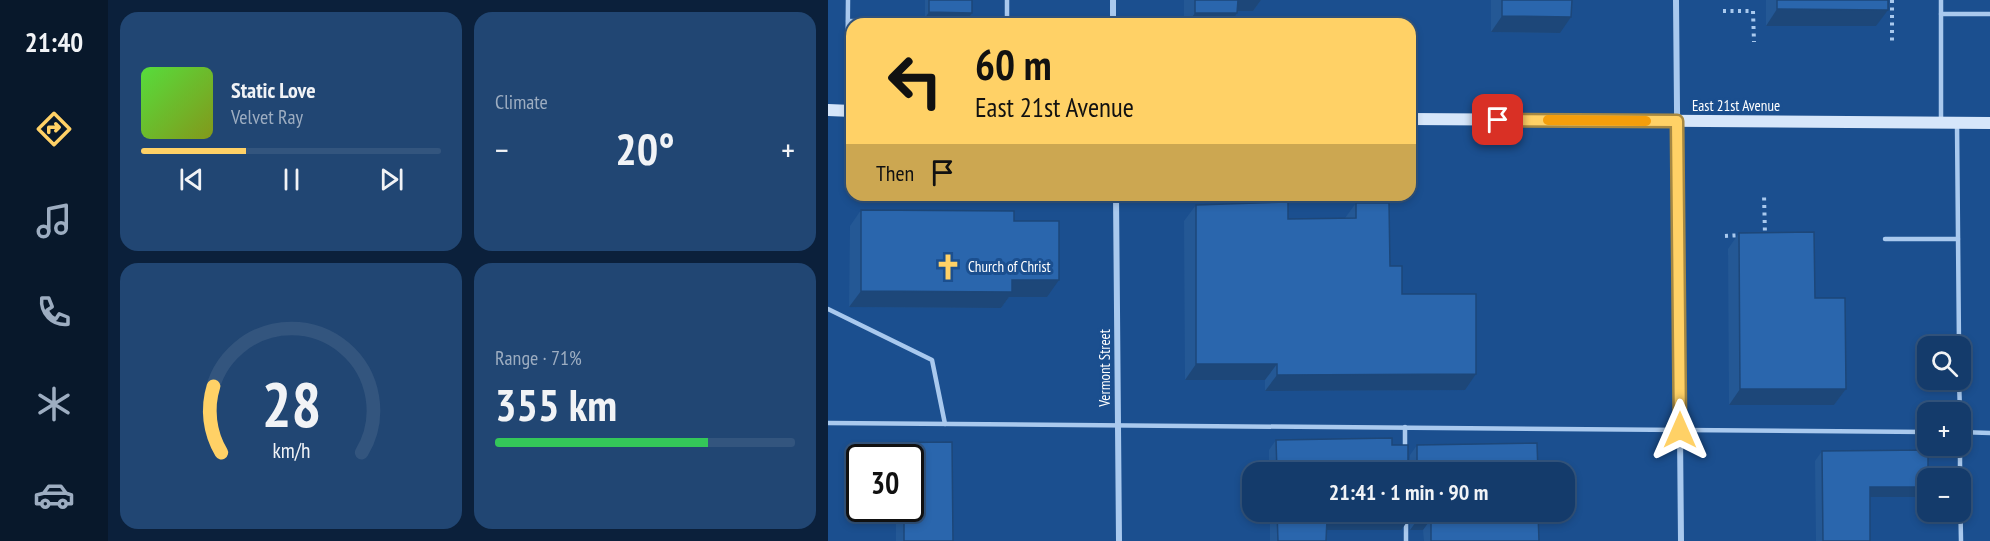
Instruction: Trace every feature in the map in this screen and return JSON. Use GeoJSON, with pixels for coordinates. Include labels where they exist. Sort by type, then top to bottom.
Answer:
{"type":"FeatureCollection","features":[{"type":"Feature","properties":{"kind":"street"},"geometry":{"type":"LineString","coordinates":[[1113,0],[1113,18]]}},
{"type":"Feature","properties":{"kind":"street"},"geometry":{"type":"LineString","coordinates":[[1676,0],[1681,541]]}},
{"type":"Feature","properties":{"kind":"street"},"geometry":{"type":"LineString","coordinates":[[828,110],[846,111]]}},
{"type":"Feature","properties":{"kind":"street","name":"East 21st Avenue"},"geometry":{"type":"LineString","coordinates":[[1416,119],[1990,123]]}},
{"type":"Feature","properties":{"kind":"street","name":"Vermont Street"},"geometry":{"type":"LineString","coordinates":[[1116,201],[1119,541]]}},
{"type":"Feature","properties":{"kind":"lane"},"geometry":{"type":"LineString","coordinates":[[848,0],[848,18]]}},
{"type":"Feature","properties":{"kind":"lane"},"geometry":{"type":"LineString","coordinates":[[1007,0],[1007,18]]}},
{"type":"Feature","properties":{"kind":"lane"},"geometry":{"type":"LineString","coordinates":[[1941,0],[1941,123]]}},
{"type":"Feature","properties":{"kind":"lane"},"geometry":{"type":"LineString","coordinates":[[1941,14],[1990,14]]}},
{"type":"Feature","properties":{"kind":"lane"},"geometry":{"type":"LineString","coordinates":[[1958,123],[1959,336]]}},
{"type":"Feature","properties":{"kind":"lane"},"geometry":{"type":"LineString","coordinates":[[1885,239],[1958,239]]}},
{"type":"Feature","properties":{"kind":"lane"},"geometry":{"type":"LineString","coordinates":[[828,309],[932,360],[945,424]]}},
{"type":"Feature","properties":{"kind":"lane"},"geometry":{"type":"LineString","coordinates":[[828,423],[1917,432]]}},
{"type":"Feature","properties":{"kind":"lane"},"geometry":{"type":"LineString","coordinates":[[1405,428],[1405,461]]}},
{"type":"Feature","properties":{"kind":"lane"},"geometry":{"type":"LineString","coordinates":[[1971,432],[1990,433]]}},
{"type":"Feature","properties":{"kind":"lane"},"geometry":{"type":"LineString","coordinates":[[1406,522],[1406,541]]}},
{"type":"Feature","properties":{"kind":"lane"},"geometry":{"type":"LineString","coordinates":[[1961,522],[1961,541]]}},
{"type":"Feature","properties":{"kind":"path"},"geometry":{"type":"LineString","coordinates":[[1892,0],[1892,43]]}},
{"type":"Feature","properties":{"kind":"path"},"geometry":{"type":"LineString","coordinates":[[1723,10],[1753,10],[1754,42]]}},
{"type":"Feature","properties":{"kind":"path"},"geometry":{"type":"LineString","coordinates":[[1755,235],[1765,235],[1764,194]]}},
{"type":"Feature","properties":{"kind":"path"},"geometry":{"type":"LineString","coordinates":[[1238,201],[1238,218]]}},
{"type":"Feature","properties":{"kind":"path"},"geometry":{"type":"LineString","coordinates":[[1725,236],[1745,235]]}},
{"type":"Feature","properties":{"kind":"building"},"geometry":{"type":"Polygon","coordinates":[[[929,0],[972,0],[972,13],[929,12],[929,0]]]}},
{"type":"Feature","properties":{"kind":"building"},"geometry":{"type":"Polygon","coordinates":[[[1195,0],[1238,0],[1237,13],[1195,13],[1195,0]]]}},
{"type":"Feature","properties":{"kind":"building"},"geometry":{"type":"Polygon","coordinates":[[[1502,0],[1572,0],[1571,17],[1502,16],[1502,0]]]}},
{"type":"Feature","properties":{"kind":"building"},"geometry":{"type":"Polygon","coordinates":[[[1777,0],[1888,0],[1888,10],[1777,9],[1777,0]]]}},
{"type":"Feature","properties":{"kind":"building"},"geometry":{"type":"Polygon","coordinates":[[[1288,202],[1288,219],[1356,218],[1356,203],[1389,203],[1390,266],[1402,266],[1402,294],[1476,294],[1476,374],[1277,375],[1277,364],[1196,364],[1196,205],[1288,202]]]}},
{"type":"Feature","properties":{"kind":"building","name":"Church of Christ"},"geometry":{"type":"Polygon","coordinates":[[[861,210],[1014,211],[1014,221],[1059,221],[1059,280],[1012,280],[1012,292],[861,291],[861,210]]]}},
{"type":"Feature","properties":{"kind":"building"},"geometry":{"type":"Polygon","coordinates":[[[1814,232],[1815,298],[1845,298],[1846,389],[1740,389],[1739,233],[1814,232]]]}},
{"type":"Feature","properties":{"kind":"building"},"geometry":{"type":"Polygon","coordinates":[[[1392,438],[1392,445],[1408,445],[1408,462],[1277,462],[1276,440],[1392,438]]]}},
{"type":"Feature","properties":{"kind":"building"},"geometry":{"type":"Polygon","coordinates":[[[952,442],[953,541],[904,541],[904,522],[924,522],[924,444],[864,443],[952,442]]]}},
{"type":"Feature","properties":{"kind":"building"},"geometry":{"type":"Polygon","coordinates":[[[1537,443],[1538,462],[1417,462],[1417,445],[1537,443]]]}},
{"type":"Feature","properties":{"kind":"building"},"geometry":{"type":"Polygon","coordinates":[[[1917,450],[1917,456],[1928,456],[1928,468],[1917,468],[1917,487],[1870,487],[1870,541],[1823,541],[1822,451],[1917,450]]]}},
{"type":"Feature","properties":{"kind":"building"},"geometry":{"type":"Polygon","coordinates":[[[1277,522],[1327,522],[1326,541],[1278,541],[1277,522]]]}},
{"type":"Feature","properties":{"kind":"building"},"geometry":{"type":"Polygon","coordinates":[[[1431,522],[1538,522],[1539,541],[1431,541],[1431,522]]]}},
{"type":"Feature","properties":{"kind":"slow traffic"},"geometry":{"type":"LineString","coordinates":[[1548,120],[1646,121]]}},
{"type":"Feature","properties":{"kind":"place","name":"Church of Christ"},"geometry":{"type":"Point","coordinates":[948,267]}},
{"type":"Feature","properties":{"kind":"route"},"geometry":{"type":"LineString","coordinates":[[1498,120],[1677,121],[1680,430]]}}]}
